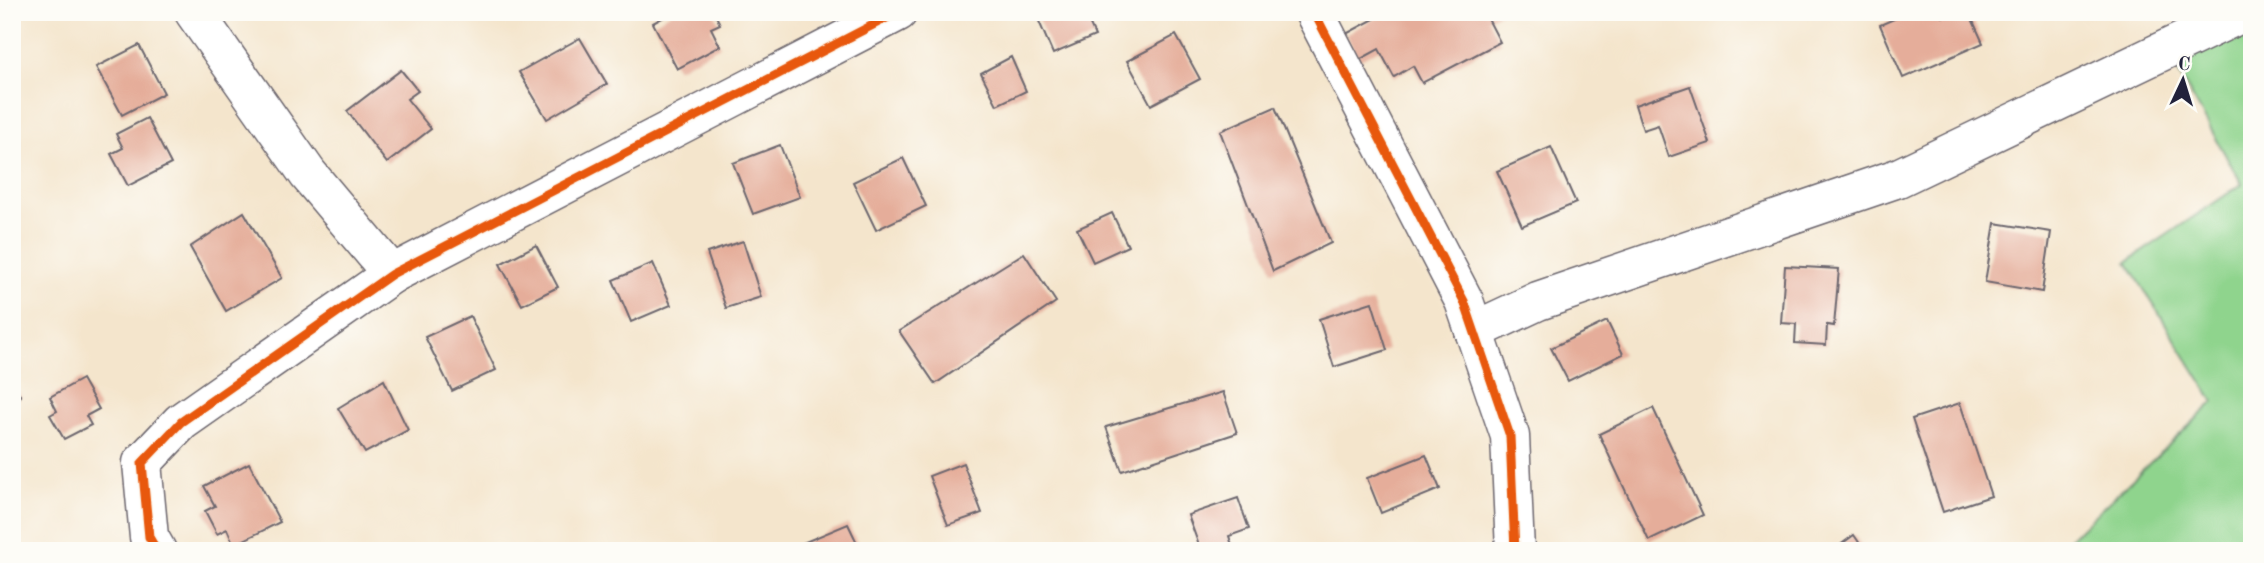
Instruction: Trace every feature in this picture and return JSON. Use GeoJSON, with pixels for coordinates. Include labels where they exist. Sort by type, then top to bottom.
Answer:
{"type":"FeatureCollection","features":[{"type":"Feature","properties":{"kind":"street"},"geometry":{"type":"LineString","coordinates":[[194,12],[309,174],[392,274]]}},
{"type":"Feature","properties":{"kind":"street"},"geometry":{"type":"LineString","coordinates":[[144,546],[142,463],[181,422],[392,274],[898,12]]}},
{"type":"Feature","properties":{"kind":"street"},"geometry":{"type":"LineString","coordinates":[[1314,12],[1464,301],[1510,436],[1515,551]]}},
{"type":"Feature","properties":{"kind":"street"},"geometry":{"type":"LineString","coordinates":[[1474,331],[1538,301],[1898,178],[2244,12]]}},
{"type":"Feature","properties":{"kind":"green space"},"geometry":{"type":"Polygon","coordinates":[[[2252,24],[2252,551],[2057,551],[2214,402],[2127,262],[2242,184],[2174,65],[2252,24]]]}},
{"type":"Feature","properties":{"kind":"building"},"geometry":{"type":"Polygon","coordinates":[[[673,12],[714,12],[720,24],[711,28],[720,46],[677,69],[653,23],[673,12]]]}},
{"type":"Feature","properties":{"kind":"building"},"geometry":{"type":"Polygon","coordinates":[[[1035,12],[1084,12],[1095,36],[1053,54],[1035,12]]]}},
{"type":"Feature","properties":{"kind":"building"},"geometry":{"type":"Polygon","coordinates":[[[1387,12],[1501,12],[1488,19],[1500,42],[1422,83],[1413,66],[1394,77],[1379,49],[1359,60],[1346,34],[1387,12]]]}},
{"type":"Feature","properties":{"kind":"building"},"geometry":{"type":"Polygon","coordinates":[[[1910,12],[1939,12],[1942,17],[1953,12],[1969,12],[1983,43],[1903,78],[1880,25],[1910,12]]]}},
{"type":"Feature","properties":{"kind":"building"},"geometry":{"type":"Polygon","coordinates":[[[1176,35],[1200,79],[1151,105],[1127,61],[1176,35]]]}},
{"type":"Feature","properties":{"kind":"building"},"geometry":{"type":"Polygon","coordinates":[[[580,38],[607,84],[547,119],[519,72],[580,38]]]}},
{"type":"Feature","properties":{"kind":"building"},"geometry":{"type":"Polygon","coordinates":[[[139,45],[164,93],[122,115],[96,67],[139,45]]]}},
{"type":"Feature","properties":{"kind":"building"},"geometry":{"type":"Polygon","coordinates":[[[1011,57],[1026,91],[997,105],[981,73],[1011,57]]]}},
{"type":"Feature","properties":{"kind":"building"},"geometry":{"type":"Polygon","coordinates":[[[401,70],[418,91],[407,99],[431,129],[387,163],[347,111],[401,70]]]}},
{"type":"Feature","properties":{"kind":"building"},"geometry":{"type":"Polygon","coordinates":[[[1690,86],[1710,143],[1669,157],[1658,125],[1643,130],[1635,105],[1690,86]]]}},
{"type":"Feature","properties":{"kind":"building"},"geometry":{"type":"Polygon","coordinates":[[[1275,107],[1331,243],[1273,271],[1220,131],[1275,107]]]}},
{"type":"Feature","properties":{"kind":"building"},"geometry":{"type":"Polygon","coordinates":[[[147,118],[171,164],[128,186],[111,154],[123,148],[116,134],[147,118]]]}},
{"type":"Feature","properties":{"kind":"building"},"geometry":{"type":"Polygon","coordinates":[[[780,145],[800,197],[753,214],[733,163],[780,145]]]}},
{"type":"Feature","properties":{"kind":"building"},"geometry":{"type":"Polygon","coordinates":[[[1551,147],[1576,203],[1522,226],[1497,171],[1551,147]]]}},
{"type":"Feature","properties":{"kind":"building"},"geometry":{"type":"Polygon","coordinates":[[[903,158],[926,206],[876,230],[853,182],[903,158]]]}},
{"type":"Feature","properties":{"kind":"building"},"geometry":{"type":"Polygon","coordinates":[[[244,212],[282,278],[226,311],[190,247],[244,212]]]}},
{"type":"Feature","properties":{"kind":"building"},"geometry":{"type":"Polygon","coordinates":[[[1112,213],[1128,246],[1093,262],[1077,229],[1112,213]]]}},
{"type":"Feature","properties":{"kind":"building"},"geometry":{"type":"Polygon","coordinates":[[[1995,223],[2051,232],[2042,292],[1985,282],[1995,223]]]}},
{"type":"Feature","properties":{"kind":"building"},"geometry":{"type":"Polygon","coordinates":[[[743,241],[761,297],[726,308],[707,253],[743,241]]]}},
{"type":"Feature","properties":{"kind":"building"},"geometry":{"type":"Polygon","coordinates":[[[536,245],[558,287],[522,305],[500,264],[536,245]]]}},
{"type":"Feature","properties":{"kind":"building"},"geometry":{"type":"Polygon","coordinates":[[[1024,253],[1056,302],[935,384],[899,331],[1024,253]]]}},
{"type":"Feature","properties":{"kind":"building"},"geometry":{"type":"Polygon","coordinates":[[[653,263],[671,305],[631,322],[613,280],[653,263]]]}},
{"type":"Feature","properties":{"kind":"building"},"geometry":{"type":"Polygon","coordinates":[[[1785,266],[1839,269],[1834,326],[1827,325],[1826,345],[1795,343],[1796,324],[1781,323],[1785,266]]]}},
{"type":"Feature","properties":{"kind":"building"},"geometry":{"type":"Polygon","coordinates":[[[1372,302],[1387,350],[1334,367],[1319,319],[1372,302]]]}},
{"type":"Feature","properties":{"kind":"building"},"geometry":{"type":"Polygon","coordinates":[[[470,316],[496,370],[452,391],[425,337],[470,316]]]}},
{"type":"Feature","properties":{"kind":"building"},"geometry":{"type":"Polygon","coordinates":[[[1607,321],[1623,354],[1568,381],[1551,348],[1607,321]]]}},
{"type":"Feature","properties":{"kind":"building"},"geometry":{"type":"Polygon","coordinates":[[[82,379],[99,409],[86,416],[91,425],[64,439],[50,415],[57,411],[50,397],[82,379]]]}},
{"type":"Feature","properties":{"kind":"building"},"geometry":{"type":"Polygon","coordinates":[[[384,380],[408,430],[365,453],[338,408],[384,380]]]}},
{"type":"Feature","properties":{"kind":"building"},"geometry":{"type":"Polygon","coordinates":[[[12,387],[21,396],[12,405],[12,387]]]}},
{"type":"Feature","properties":{"kind":"building"},"geometry":{"type":"Polygon","coordinates":[[[1223,392],[1237,433],[1122,471],[1106,427],[1223,392]]]}},
{"type":"Feature","properties":{"kind":"building"},"geometry":{"type":"Polygon","coordinates":[[[1960,403],[1991,496],[1943,512],[1912,419],[1960,403]]]}},
{"type":"Feature","properties":{"kind":"building"},"geometry":{"type":"Polygon","coordinates":[[[1653,408],[1703,515],[1649,541],[1599,434],[1653,408]]]}},
{"type":"Feature","properties":{"kind":"building"},"geometry":{"type":"Polygon","coordinates":[[[1426,455],[1440,489],[1381,513],[1367,478],[1426,455]]]}},
{"type":"Feature","properties":{"kind":"building"},"geometry":{"type":"Polygon","coordinates":[[[249,463],[280,522],[234,545],[227,529],[217,534],[205,511],[215,506],[204,486],[249,463]]]}},
{"type":"Feature","properties":{"kind":"building"},"geometry":{"type":"Polygon","coordinates":[[[963,463],[982,513],[948,525],[929,476],[963,463]]]}},
{"type":"Feature","properties":{"kind":"building"},"geometry":{"type":"Polygon","coordinates":[[[1238,498],[1249,529],[1229,536],[1234,551],[1201,551],[1188,515],[1238,498]]]}},
{"type":"Feature","properties":{"kind":"building"},"geometry":{"type":"Polygon","coordinates":[[[848,524],[861,551],[801,551],[798,545],[848,524]]]}},
{"type":"Feature","properties":{"kind":"building"},"geometry":{"type":"Polygon","coordinates":[[[1854,535],[1865,551],[1832,551],[1854,535]]]}},
{"type":"Feature","properties":{"kind":"cycle path"},"geometry":{"type":"LineString","coordinates":[[157,551],[149,537],[142,463],[181,422],[392,274],[898,12]]}},
{"type":"Feature","properties":{"kind":"cycle path"},"geometry":{"type":"LineString","coordinates":[[1314,12],[1464,301],[1510,436],[1515,551]]}}]}
